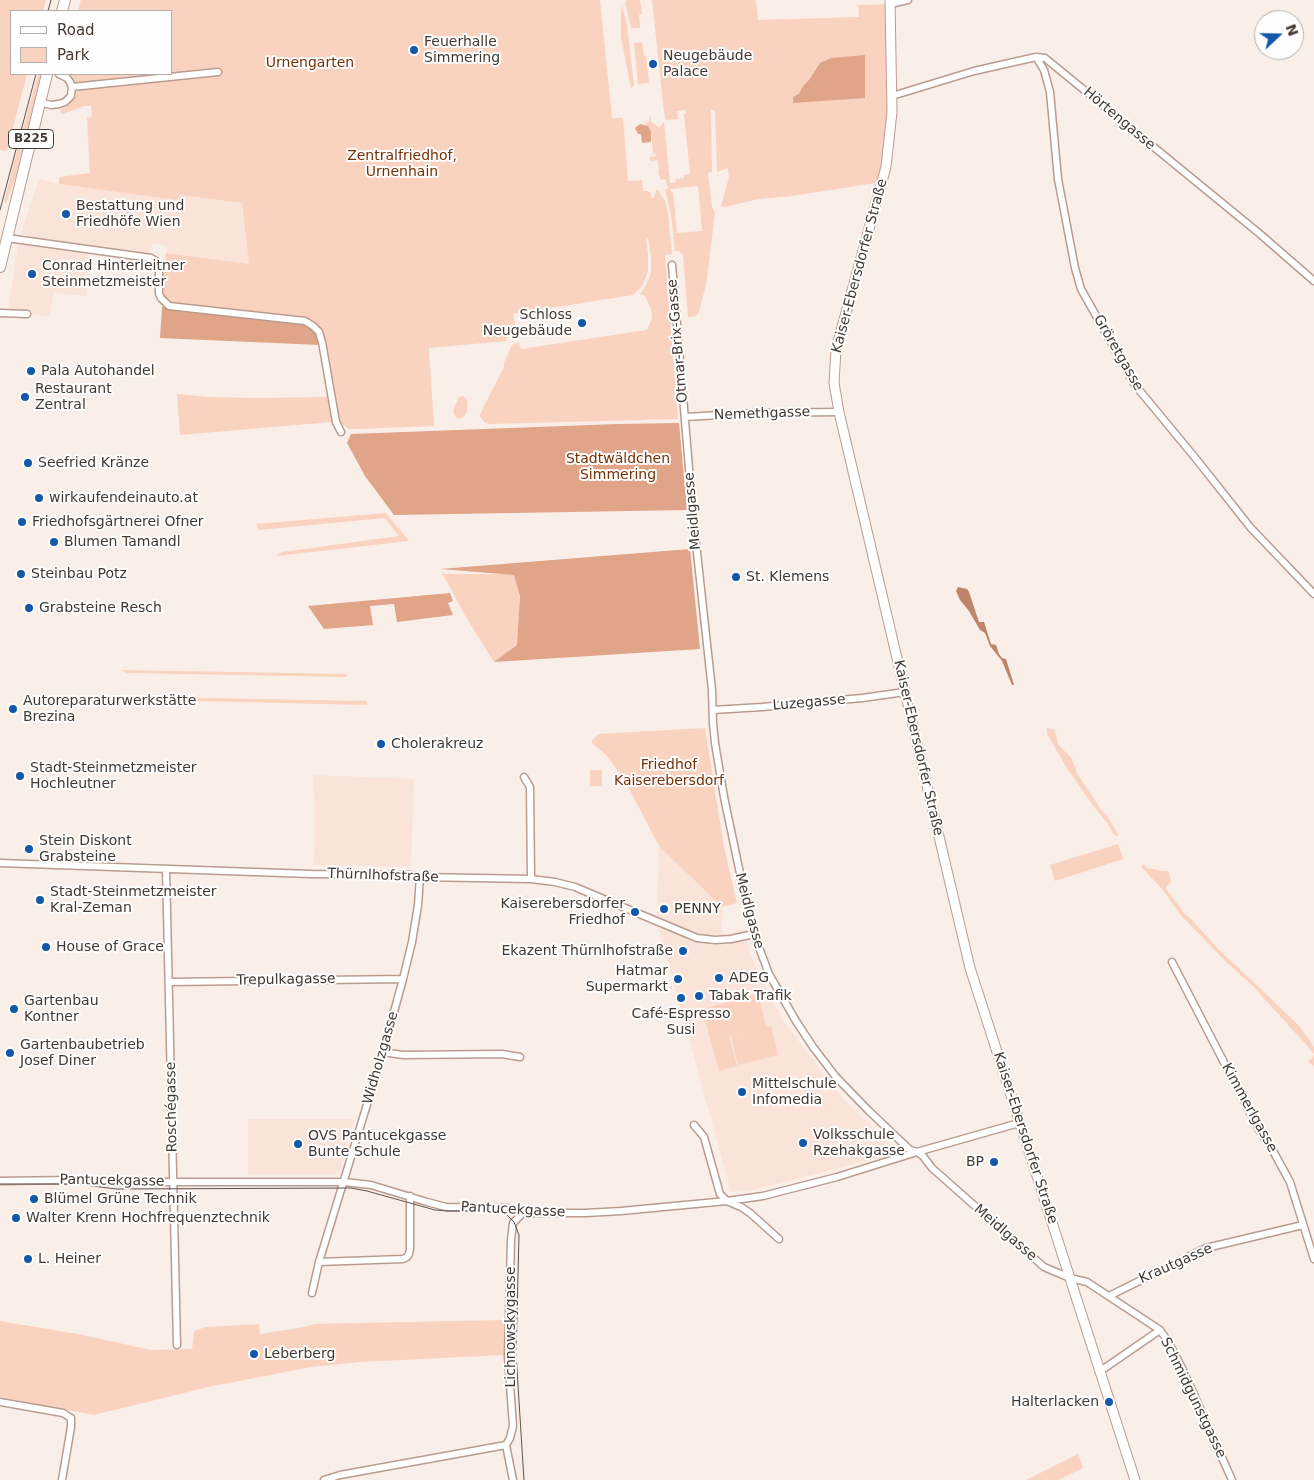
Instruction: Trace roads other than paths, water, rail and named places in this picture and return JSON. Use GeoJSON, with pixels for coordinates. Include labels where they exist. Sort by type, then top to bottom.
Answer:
{"type":"FeatureCollection","features":[{"type":"Feature","properties":{"kind":"main road","name":"Kaiser-Ebersdorfer Straße"},"geometry":{"type":"LineString","coordinates":[[890,2],[892,96],[886,166],[836,349],[833,378],[839,412],[904,692],[970,968],[1135,1480]]}},
{"type":"Feature","properties":{"kind":"main road","name":"B225"},"geometry":{"type":"LineString","coordinates":[[0,264],[46,75]]}},
{"type":"Feature","properties":{"kind":"street"},"geometry":{"type":"LineString","coordinates":[[890,2],[908,0]]}},
{"type":"Feature","properties":{"kind":"street"},"geometry":{"type":"LineString","coordinates":[[892,96],[974,71],[1036,56]]}},
{"type":"Feature","properties":{"kind":"street","name":"Hörtengasse"},"geometry":{"type":"LineString","coordinates":[[1036,56],[1046,58],[1260,234],[1314,281]]}},
{"type":"Feature","properties":{"kind":"street","name":"Gröretgasse"},"geometry":{"type":"LineString","coordinates":[[1036,56],[1044,70],[1050,92],[1058,179],[1075,268],[1081,289],[1135,386],[1250,527],[1314,594]]}},
{"type":"Feature","properties":{"kind":"street"},"geometry":{"type":"LineString","coordinates":[[72,87],[218,72]]}},
{"type":"Feature","properties":{"kind":"street"},"geometry":{"type":"LineString","coordinates":[[39,102],[55,105],[65,102],[72,92],[72,87],[67,78],[61,75]]}},
{"type":"Feature","properties":{"kind":"street"},"geometry":{"type":"LineString","coordinates":[[6,238],[150,258],[156,261],[159,267],[161,298],[170,306],[305,321],[319,332],[336,422],[340,432]]}},
{"type":"Feature","properties":{"kind":"street","name":"Otmar-Brix-Gasse"},"geometry":{"type":"LineString","coordinates":[[672,265],[685,417]]}},
{"type":"Feature","properties":{"kind":"street"},"geometry":{"type":"LineString","coordinates":[[0,313],[27,314]]}},
{"type":"Feature","properties":{"kind":"street","name":"Nemethgasse"},"geometry":{"type":"LineString","coordinates":[[685,417],[755,413],[839,412]]}},
{"type":"Feature","properties":{"kind":"street","name":"Meidlgasse"},"geometry":{"type":"LineString","coordinates":[[685,417],[713,723],[724,797],[735,855],[754,934],[769,974],[788,1010],[813,1048],[836,1077],[868,1110],[910,1150],[923,1156],[932,1168],[1044,1267],[1070,1278]]}},
{"type":"Feature","properties":{"kind":"street","name":"Luzegasse"},"geometry":{"type":"LineString","coordinates":[[713,710],[862,698],[904,692]]}},
{"type":"Feature","properties":{"kind":"street"},"geometry":{"type":"LineString","coordinates":[[524,777],[530,787],[531,879]]}},
{"type":"Feature","properties":{"kind":"street","name":"Thürnlhofstraße"},"geometry":{"type":"LineString","coordinates":[[0,863],[412,875],[420,878],[531,879],[575,887],[697,938],[723,940],[754,934]]}},
{"type":"Feature","properties":{"kind":"street","name":"Roschégasse"},"geometry":{"type":"LineString","coordinates":[[166,869],[177,1345]]}},
{"type":"Feature","properties":{"kind":"street","name":"Widholzgasse"},"geometry":{"type":"LineString","coordinates":[[312,1293],[319,1262],[383,1052],[403,979],[412,942],[420,878]]}},
{"type":"Feature","properties":{"kind":"street","name":"Kimmerlgasse"},"geometry":{"type":"LineString","coordinates":[[1172,962],[1258,1128],[1290,1182],[1314,1259]]}},
{"type":"Feature","properties":{"kind":"street","name":"Trepulkagasse"},"geometry":{"type":"LineString","coordinates":[[169,982],[403,979]]}},
{"type":"Feature","properties":{"kind":"street"},"geometry":{"type":"LineString","coordinates":[[383,1052],[403,1055],[502,1054],[520,1057]]}},
{"type":"Feature","properties":{"kind":"street","name":"Pantucekgasse"},"geometry":{"type":"LineString","coordinates":[[0,1181],[93,1180],[117,1182],[364,1183],[446,1207],[500,1208],[524,1212],[586,1214],[662,1208],[763,1196],[837,1177],[1019,1123]]}},
{"type":"Feature","properties":{"kind":"street"},"geometry":{"type":"LineString","coordinates":[[694,1125],[704,1138],[720,1194],[727,1201],[750,1213],[779,1239]]}},
{"type":"Feature","properties":{"kind":"street"},"geometry":{"type":"LineString","coordinates":[[319,1262],[402,1259],[408,1256],[410,1249],[410,1196]]}},
{"type":"Feature","properties":{"kind":"street","name":"Lichnowskygasse"},"geometry":{"type":"LineString","coordinates":[[506,1445],[513,1426],[508,1357],[511,1240],[513,1223],[524,1212]]}},
{"type":"Feature","properties":{"kind":"street","name":"Krautgasse"},"geometry":{"type":"LineString","coordinates":[[1109,1296],[1206,1248],[1303,1225]]}},
{"type":"Feature","properties":{"kind":"street","name":"Schmidgunstgasse"},"geometry":{"type":"LineString","coordinates":[[1070,1278],[1087,1282],[1160,1330],[1183,1370],[1232,1480]]}},
{"type":"Feature","properties":{"kind":"street"},"geometry":{"type":"LineString","coordinates":[[1100,1372],[1160,1330]]}},
{"type":"Feature","properties":{"kind":"street"},"geometry":{"type":"LineString","coordinates":[[0,1402],[63,1413],[71,1418],[62,1480]]}},
{"type":"Feature","properties":{"kind":"street"},"geometry":{"type":"LineString","coordinates":[[324,1480],[340,1475],[506,1445],[513,1480]]}},
{"type":"Feature","properties":{"kind":"tram line"},"geometry":{"type":"LineString","coordinates":[[48,10],[51,0]]}},
{"type":"Feature","properties":{"kind":"tram line"},"geometry":{"type":"LineString","coordinates":[[0,210],[36,75]]}},
{"type":"Feature","properties":{"kind":"tram line"},"geometry":{"type":"LineString","coordinates":[[0,1184],[77,1184],[116,1189],[351,1188],[435,1210],[494,1211],[506,1214],[514,1222],[519,1235],[516,1354],[524,1480]]}},
{"type":"Feature","properties":{"kind":"place","name":"Feuerhalle Simmering"},"geometry":{"type":"Point","coordinates":[414,50]}},
{"type":"Feature","properties":{"kind":"place","name":"Neugebäude Palace"},"geometry":{"type":"Point","coordinates":[653,64]}},
{"type":"Feature","properties":{"kind":"place","name":"Bestattung und Friedhöfe Wien"},"geometry":{"type":"Point","coordinates":[66,214]}},
{"type":"Feature","properties":{"kind":"place","name":"Conrad Hinterleitner Steinmetzmeister"},"geometry":{"type":"Point","coordinates":[32,274]}},
{"type":"Feature","properties":{"kind":"place","name":"Schloss Neugebäude"},"geometry":{"type":"Point","coordinates":[582,323]}},
{"type":"Feature","properties":{"kind":"place","name":"Pala Autohandel"},"geometry":{"type":"Point","coordinates":[31,371]}},
{"type":"Feature","properties":{"kind":"place","name":"Restaurant Zentral"},"geometry":{"type":"Point","coordinates":[25,397]}},
{"type":"Feature","properties":{"kind":"place","name":"Seefried Kränze"},"geometry":{"type":"Point","coordinates":[28,463]}},
{"type":"Feature","properties":{"kind":"place","name":"wirkaufendeinauto.at"},"geometry":{"type":"Point","coordinates":[39,498]}},
{"type":"Feature","properties":{"kind":"place","name":"Friedhofsgärtnerei Ofner"},"geometry":{"type":"Point","coordinates":[22,522]}},
{"type":"Feature","properties":{"kind":"place","name":"Blumen Tamandl"},"geometry":{"type":"Point","coordinates":[54,542]}},
{"type":"Feature","properties":{"kind":"place","name":"Steinbau Potz"},"geometry":{"type":"Point","coordinates":[21,574]}},
{"type":"Feature","properties":{"kind":"place","name":"St. Klemens"},"geometry":{"type":"Point","coordinates":[736,577]}},
{"type":"Feature","properties":{"kind":"place","name":"Grabsteine Resch"},"geometry":{"type":"Point","coordinates":[29,608]}},
{"type":"Feature","properties":{"kind":"place","name":"Autoreparaturwerkstätte Brezina"},"geometry":{"type":"Point","coordinates":[13,709]}},
{"type":"Feature","properties":{"kind":"place","name":"Cholerakreuz"},"geometry":{"type":"Point","coordinates":[381,744]}},
{"type":"Feature","properties":{"kind":"place","name":"Stadt-Steinmetzmeister Hochleutner"},"geometry":{"type":"Point","coordinates":[20,776]}},
{"type":"Feature","properties":{"kind":"place","name":"Stein Diskont Grabsteine"},"geometry":{"type":"Point","coordinates":[29,849]}},
{"type":"Feature","properties":{"kind":"place","name":"Stadt-Steinmetzmeister Kral-Zeman"},"geometry":{"type":"Point","coordinates":[40,900]}},
{"type":"Feature","properties":{"kind":"place","name":"PENNY"},"geometry":{"type":"Point","coordinates":[664,909]}},
{"type":"Feature","properties":{"kind":"place","name":"Kaiserebersdorfer Friedhof"},"geometry":{"type":"Point","coordinates":[635,912]}},
{"type":"Feature","properties":{"kind":"place","name":"House of Grace"},"geometry":{"type":"Point","coordinates":[46,947]}},
{"type":"Feature","properties":{"kind":"place","name":"Ekazent Thürnlhofstraße"},"geometry":{"type":"Point","coordinates":[683,951]}},
{"type":"Feature","properties":{"kind":"place","name":"ADEG"},"geometry":{"type":"Point","coordinates":[719,978]}},
{"type":"Feature","properties":{"kind":"place","name":"Hatmar Supermarkt"},"geometry":{"type":"Point","coordinates":[678,979]}},
{"type":"Feature","properties":{"kind":"place","name":"Tabak Trafik"},"geometry":{"type":"Point","coordinates":[699,996]}},
{"type":"Feature","properties":{"kind":"place","name":"Café-Espresso Susi"},"geometry":{"type":"Point","coordinates":[681,998]}},
{"type":"Feature","properties":{"kind":"place","name":"Gartenbau Kontner"},"geometry":{"type":"Point","coordinates":[14,1009]}},
{"type":"Feature","properties":{"kind":"place","name":"Gartenbaubetrieb Josef Diner"},"geometry":{"type":"Point","coordinates":[10,1053]}},
{"type":"Feature","properties":{"kind":"place","name":"Mittelschule Infomedia"},"geometry":{"type":"Point","coordinates":[742,1092]}},
{"type":"Feature","properties":{"kind":"place","name":"Volksschule Rzehakgasse"},"geometry":{"type":"Point","coordinates":[803,1143]}},
{"type":"Feature","properties":{"kind":"place","name":"OVS Pantucekgasse Bunte Schule"},"geometry":{"type":"Point","coordinates":[298,1144]}},
{"type":"Feature","properties":{"kind":"place","name":"BP"},"geometry":{"type":"Point","coordinates":[994,1162]}},
{"type":"Feature","properties":{"kind":"place","name":"Blümel Grüne Technik"},"geometry":{"type":"Point","coordinates":[34,1199]}},
{"type":"Feature","properties":{"kind":"place","name":"Walter Krenn Hochfrequenztechnik"},"geometry":{"type":"Point","coordinates":[16,1218]}},
{"type":"Feature","properties":{"kind":"place","name":"L. Heiner"},"geometry":{"type":"Point","coordinates":[28,1259]}},
{"type":"Feature","properties":{"kind":"place","name":"Leberberg"},"geometry":{"type":"Point","coordinates":[254,1354]}},
{"type":"Feature","properties":{"kind":"place","name":"Halterlacken"},"geometry":{"type":"Point","coordinates":[1109,1402]}},
{"type":"Feature","properties":{"kind":"park label","name":"Urnengarten"},"geometry":{"type":"Point","coordinates":[310,63]}},
{"type":"Feature","properties":{"kind":"park label","name":"Zentralfriedhof, Urnenhain"},"geometry":{"type":"Point","coordinates":[402,164]}},
{"type":"Feature","properties":{"kind":"park label","name":"Stadtwäldchen Simmering"},"geometry":{"type":"Point","coordinates":[618,468]}},
{"type":"Feature","properties":{"kind":"park label","name":"Friedhof Kaiserebersdorf"},"geometry":{"type":"Point","coordinates":[669,774]}}]}
